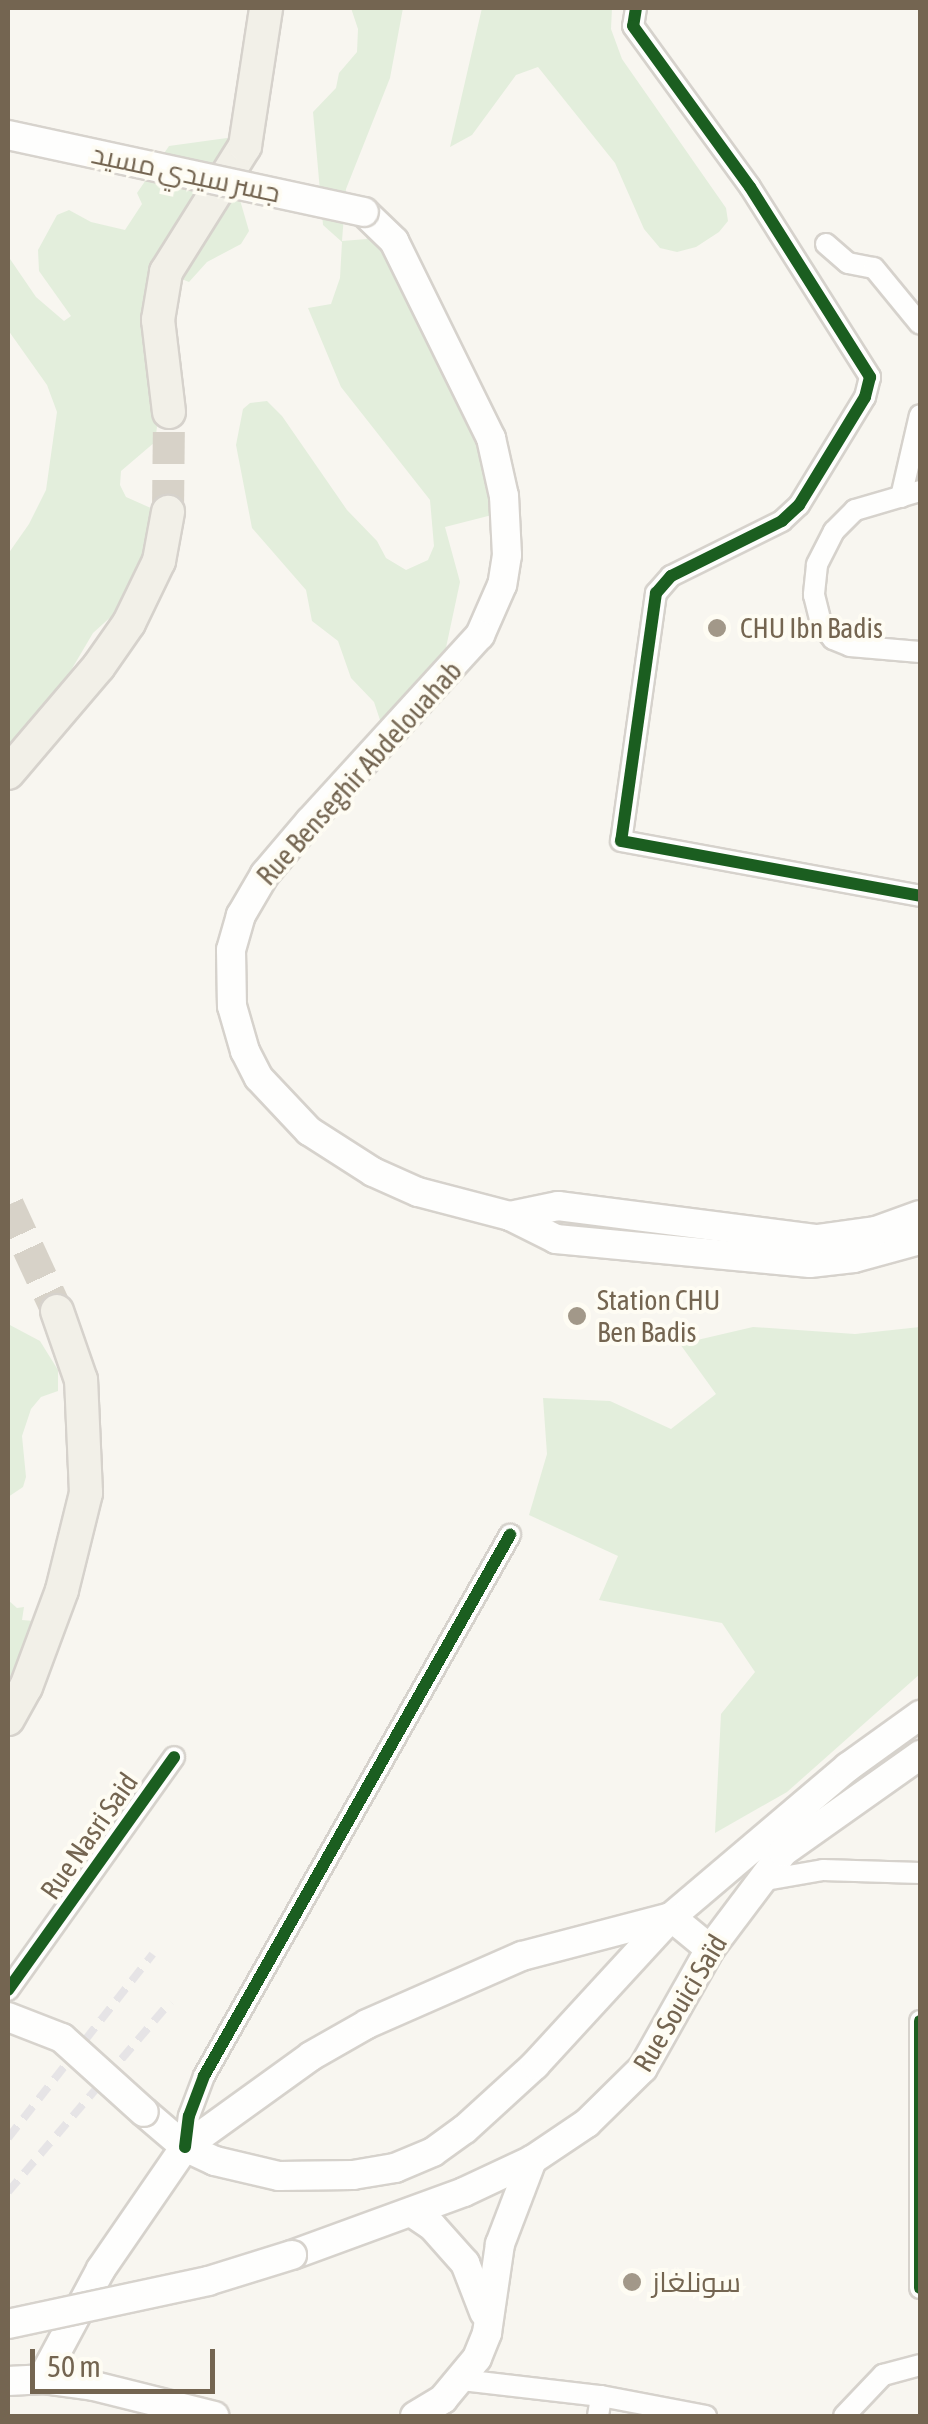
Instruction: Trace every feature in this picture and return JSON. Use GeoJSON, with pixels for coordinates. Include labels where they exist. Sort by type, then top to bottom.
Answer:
{"type":"FeatureCollection","features":[{"type":"Feature","properties":{"kind":"main road"},"geometry":{"type":"LineString","coordinates":[[169,412],[158,320],[166,272],[176,250],[240,160],[266,8]]}},
{"type":"Feature","properties":{"kind":"main road","name":"جسر سيدي مسيد"},"geometry":{"type":"LineString","coordinates":[[8,134],[364,212]]}},
{"type":"Feature","properties":{"kind":"main road","name":"Rue Benseghir Abdelouahab"},"geometry":{"type":"LineString","coordinates":[[364,212],[394,241],[491,438],[504,496],[507,555],[502,585],[480,636],[310,821],[265,874],[241,914],[229,976],[237,1028],[259,1078],[309,1131],[373,1172],[418,1192],[510,1216],[556,1239],[784,1262],[854,1258],[920,1240]]}},
{"type":"Feature","properties":{"kind":"main road"},"geometry":{"type":"LineString","coordinates":[[8,773],[99,666],[129,624],[159,560],[168,512]]}},
{"type":"Feature","properties":{"kind":"main road","name":"Rue Benseghir Abdelouahab"},"geometry":{"type":"LineString","coordinates":[[510,1216],[558,1206],[818,1239],[876,1231],[920,1215]]}},
{"type":"Feature","properties":{"kind":"main road"},"geometry":{"type":"LineString","coordinates":[[8,1720],[26,1688],[55,1610],[78,1535],[86,1493],[81,1380],[57,1311]]}},
{"type":"Feature","properties":{"kind":"main road"},"geometry":{"type":"LineString","coordinates":[[8,2017],[62,2038],[186,2148],[247,2170],[312,2178],[395,2168],[432,2152],[465,2130],[535,2065],[671,1917],[848,1767],[920,1715]]}},
{"type":"Feature","properties":{"kind":"main road","name":"Rue Souici Saïd"},"geometry":{"type":"LineString","coordinates":[[8,2324],[208,2281],[292,2256],[411,2212],[532,2160],[587,2124],[643,2068],[710,1949],[783,1852],[920,1756]]}},
{"type":"Feature","properties":{"kind":"main road"},"geometry":{"type":"LineString","coordinates":[[42,2378],[101,2269],[186,2148],[312,2056],[424,1997],[522,1956],[671,1917]]}},
{"type":"Feature","properties":{"kind":"main road"},"geometry":{"type":"LineString","coordinates":[[671,1917],[710,1949]]}},
{"type":"Feature","properties":{"kind":"main road"},"geometry":{"type":"LineString","coordinates":[[415,2416],[443,2399],[462,2380],[487,2333],[500,2244],[532,2160]]}},
{"type":"Feature","properties":{"kind":"main road"},"geometry":{"type":"LineString","coordinates":[[411,2212],[432,2226],[465,2263],[480,2297],[487,2333]]}},
{"type":"Feature","properties":{"kind":"main road"},"geometry":{"type":"LineString","coordinates":[[8,2380],[42,2378],[94,2386],[214,2416]]}},
{"type":"Feature","properties":{"kind":"street"},"geometry":{"type":"LineString","coordinates":[[636,8],[633,26],[750,187],[870,377],[865,398],[800,505],[782,521],[670,576],[656,593],[621,842],[920,896]]}},
{"type":"Feature","properties":{"kind":"street"},"geometry":{"type":"LineString","coordinates":[[826,244],[848,264],[874,268],[920,324]]}},
{"type":"Feature","properties":{"kind":"street"},"geometry":{"type":"LineString","coordinates":[[920,414],[911,494],[854,510],[834,531],[818,565],[814,595],[821,624],[833,639],[850,646],[920,652]]}},
{"type":"Feature","properties":{"kind":"street"},"geometry":{"type":"LineString","coordinates":[[186,2148],[189,2116],[204,2076],[510,1534]]}},
{"type":"Feature","properties":{"kind":"street","name":"Rue Nasri Said"},"geometry":{"type":"LineString","coordinates":[[8,1990],[174,1757]]}},
{"type":"Feature","properties":{"kind":"street"},"geometry":{"type":"LineString","coordinates":[[760,1881],[823,1870],[920,1873]]}},
{"type":"Feature","properties":{"kind":"street"},"geometry":{"type":"LineString","coordinates":[[920,2021],[920,2288]]}},
{"type":"Feature","properties":{"kind":"street"},"geometry":{"type":"LineString","coordinates":[[844,2416],[883,2374],[920,2365]]}},
{"type":"Feature","properties":{"kind":"street"},"geometry":{"type":"LineString","coordinates":[[462,2380],[599,2406],[706,2416]]}},
{"type":"Feature","properties":{"kind":"green space"},"geometry":{"type":"Polygon","coordinates":[[[351,8],[403,8],[390,78],[346,189],[342,241],[367,239],[361,226],[384,255],[479,441],[492,515],[445,527],[460,582],[444,657],[381,723],[374,702],[351,678],[338,641],[312,621],[306,590],[252,528],[236,445],[243,409],[250,403],[267,401],[282,416],[347,510],[377,541],[386,558],[406,570],[428,560],[434,546],[430,500],[341,387],[308,308],[331,304],[340,278],[342,242],[323,225],[313,112],[336,88],[339,73],[357,52],[358,29],[351,8]]]}},
{"type":"Feature","properties":{"kind":"green space"},"geometry":{"type":"Polygon","coordinates":[[[482,8],[612,8],[611,29],[622,59],[726,208],[728,221],[719,232],[696,247],[677,252],[660,248],[644,229],[615,163],[538,67],[516,75],[472,135],[450,147],[482,8]]]}},
{"type":"Feature","properties":{"kind":"green space"},"geometry":{"type":"Polygon","coordinates":[[[227,138],[248,166],[240,200],[249,231],[241,244],[207,262],[189,282],[155,268],[146,290],[141,331],[157,427],[155,442],[121,471],[120,485],[126,497],[153,509],[150,545],[125,604],[93,633],[57,694],[8,750],[8,554],[46,490],[57,412],[47,385],[8,330],[8,256],[36,297],[64,321],[71,316],[39,271],[38,250],[57,215],[69,210],[91,222],[125,230],[142,204],[137,193],[169,146],[227,138]]]}},
{"type":"Feature","properties":{"kind":"green space"},"geometry":{"type":"Polygon","coordinates":[[[8,1324],[40,1341],[58,1370],[58,1391],[41,1397],[31,1409],[22,1436],[26,1477],[23,1487],[8,1497],[8,1324]]]}},
{"type":"Feature","properties":{"kind":"green space"},"geometry":{"type":"Polygon","coordinates":[[[753,1327],[855,1334],[920,1327],[920,1674],[787,1792],[715,1833],[721,1714],[755,1672],[722,1623],[599,1600],[618,1556],[529,1515],[547,1454],[543,1398],[610,1401],[671,1429],[716,1394],[680,1344],[753,1327]]]}},
{"type":"Feature","properties":{"kind":"green space"},"geometry":{"type":"Polygon","coordinates":[[[8,1600],[17,1608],[24,1607],[22,1620],[34,1621],[13,1679],[8,1682],[8,1600]]]}},
{"type":"Feature","properties":{"kind":"tunnel"},"geometry":{"type":"LineString","coordinates":[[168,512],[169,412]]}},
{"type":"Feature","properties":{"kind":"tunnel"},"geometry":{"type":"LineString","coordinates":[[8,1205],[57,1311]]}},
{"type":"Feature","properties":{"kind":"railway"},"geometry":{"type":"LineString","coordinates":[[8,2138],[153,1954]]}},
{"type":"Feature","properties":{"kind":"railway"},"geometry":{"type":"LineString","coordinates":[[8,2192],[170,2002]]}},
{"type":"Feature","properties":{"kind":"cycle path"},"geometry":{"type":"LineString","coordinates":[[636,8],[633,26],[750,187],[870,377],[865,397],[799,505],[782,521],[671,576],[656,593],[621,841],[920,896]]}},
{"type":"Feature","properties":{"kind":"cycle path"},"geometry":{"type":"LineString","coordinates":[[185,2147],[189,2116],[204,2076],[510,1535]]}},
{"type":"Feature","properties":{"kind":"cycle path"},"geometry":{"type":"LineString","coordinates":[[8,1990],[174,1757]]}},
{"type":"Feature","properties":{"kind":"cycle path"},"geometry":{"type":"LineString","coordinates":[[920,2021],[920,2288]]}},
{"type":"Feature","properties":{"kind":"place","name":"CHU Ibn Badis"},"geometry":{"type":"Point","coordinates":[717,628]}},
{"type":"Feature","properties":{"kind":"place","name":"Station CHU Ben Badis"},"geometry":{"type":"Point","coordinates":[577,1316]}},
{"type":"Feature","properties":{"kind":"place","name":"سونلغاز"},"geometry":{"type":"Point","coordinates":[632,2282]}}]}
